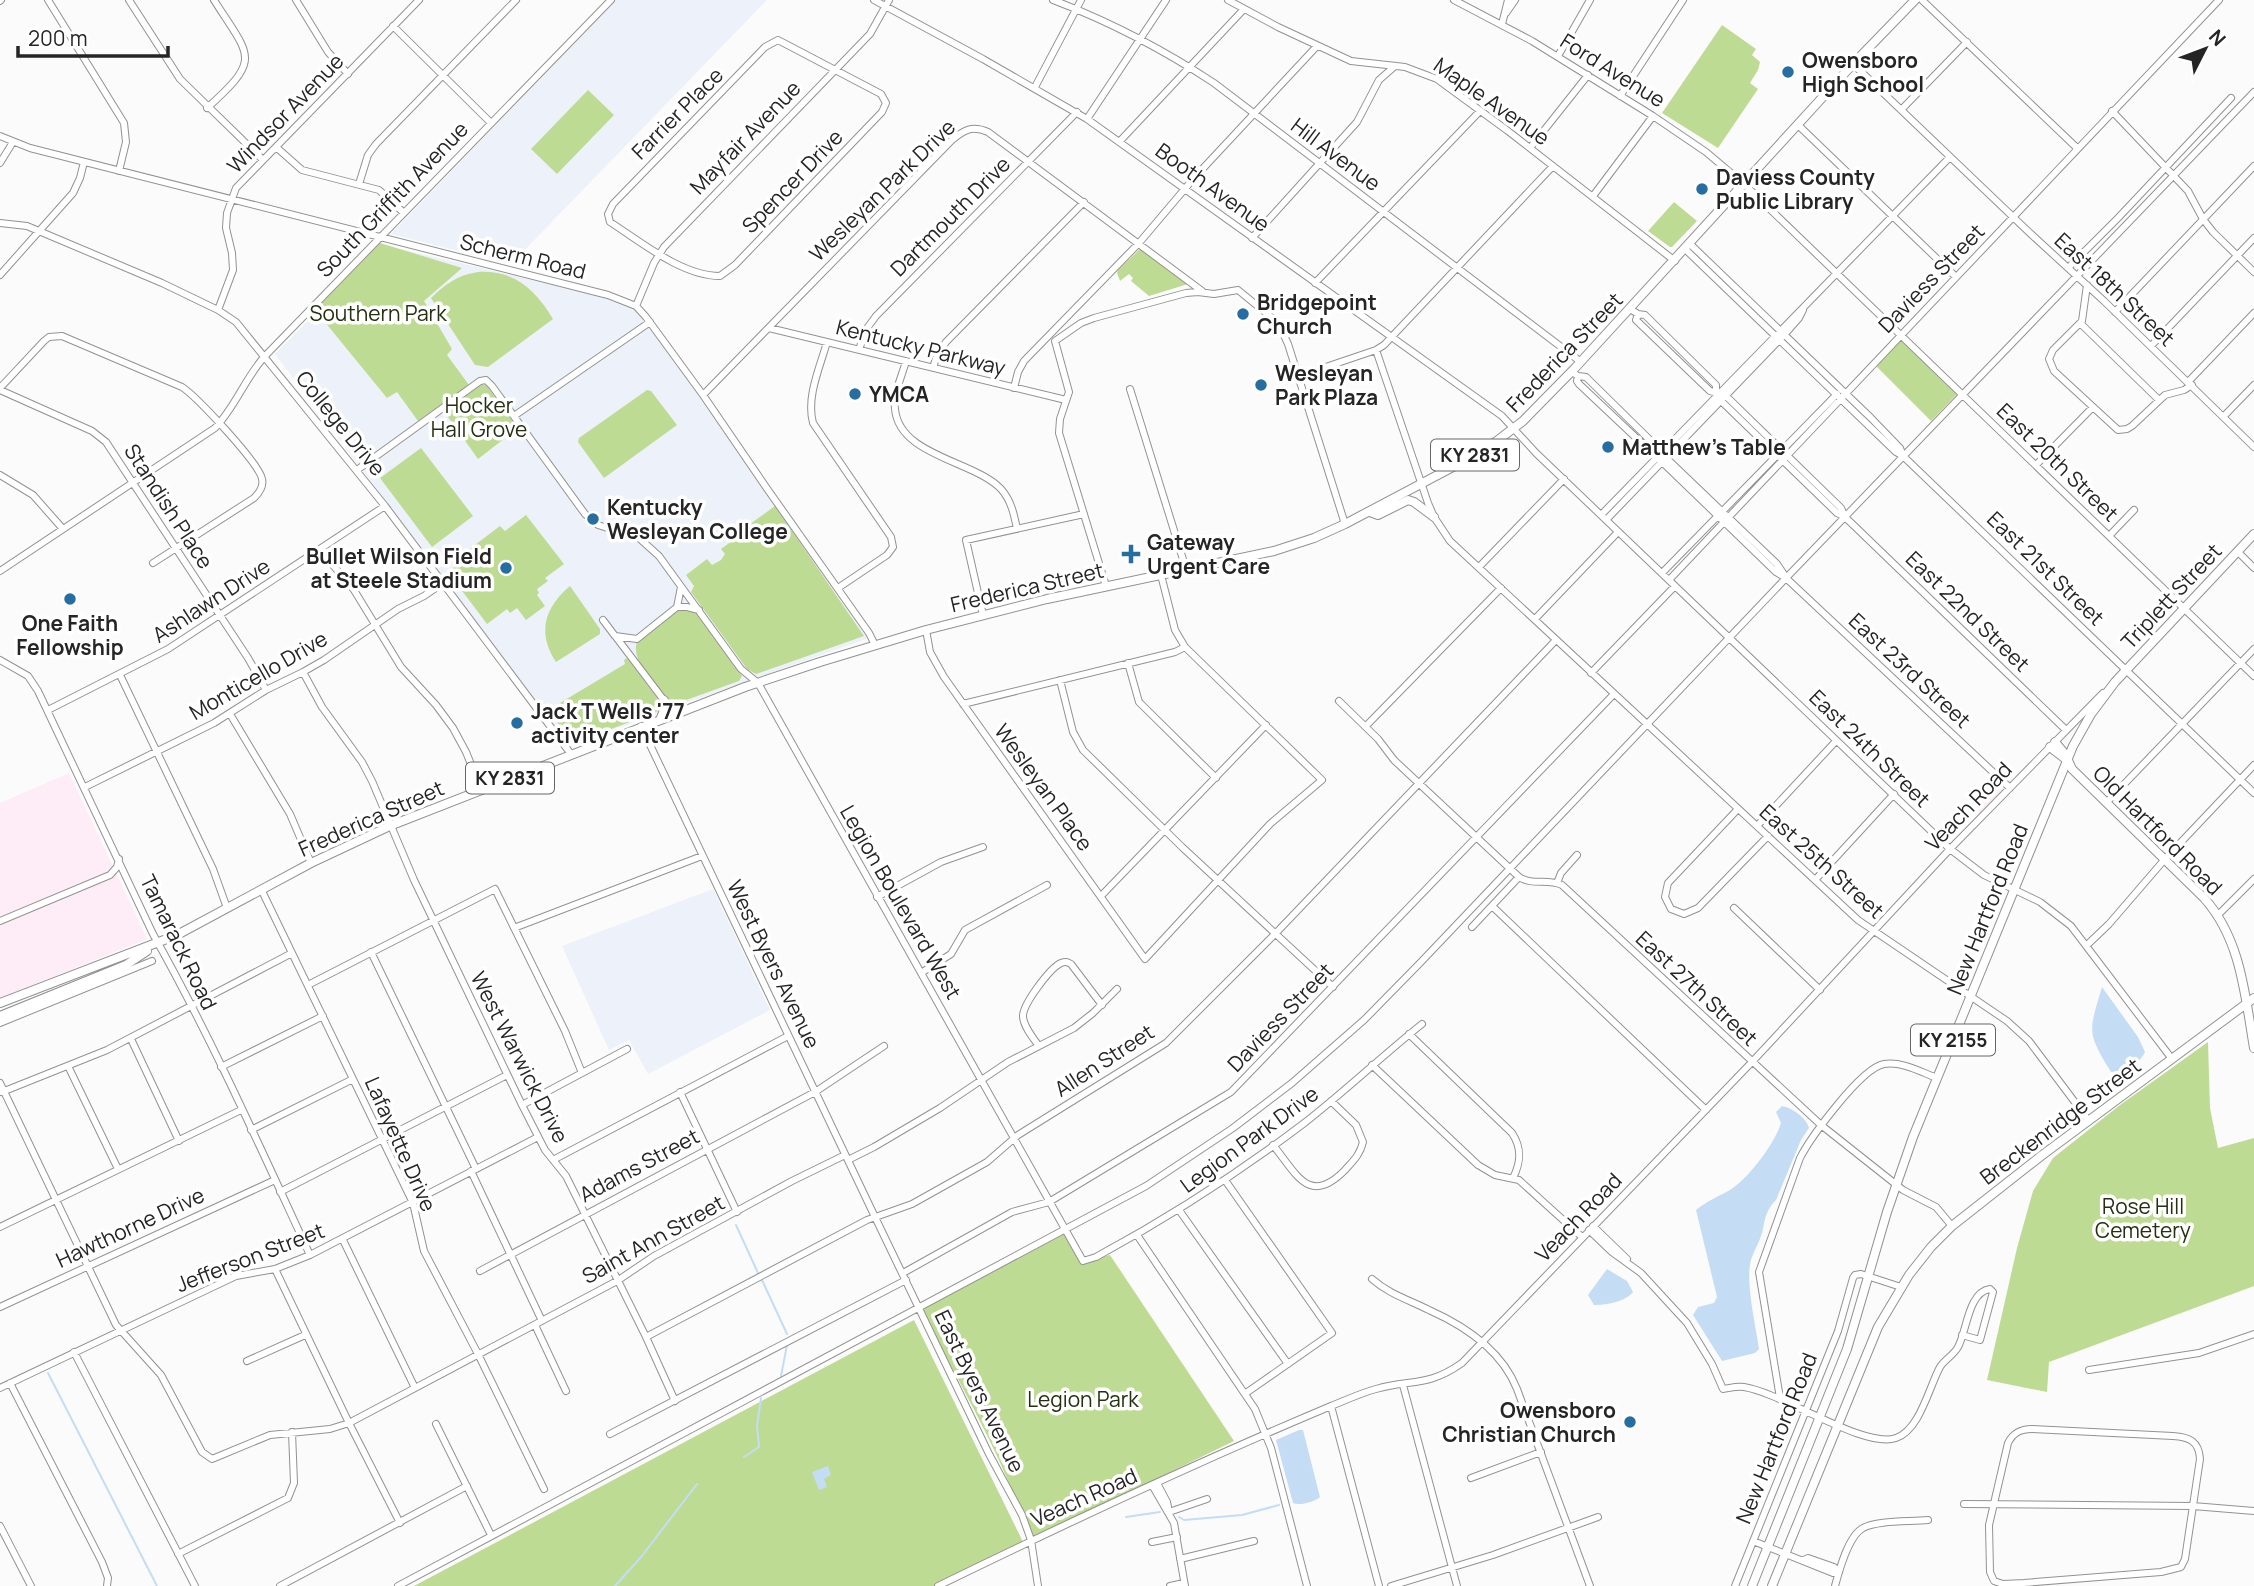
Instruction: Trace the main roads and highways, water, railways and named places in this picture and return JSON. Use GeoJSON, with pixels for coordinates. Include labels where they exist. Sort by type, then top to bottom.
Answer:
{"type":"FeatureCollection","features":[{"type":"Feature","properties":{"kind":"main road","name":"Frederica Street"},"geometry":{"type":"LineString","coordinates":[[0,1016],[126,965],[159,943],[261,889],[391,825],[745,687],[875,645],[983,615],[1286,548],[1370,512],[1485,450],[1514,429],[1575,374],[1581,362],[1634,312],[1688,246],[1853,64],[1915,0]]}},
{"type":"Feature","properties":{"kind":"main road"},"geometry":{"type":"LineString","coordinates":[[1370,512],[1378,515],[1408,500],[1434,517]]}},
{"type":"Feature","properties":{"kind":"main road","name":"Triplett Street"},"geometry":{"type":"LineString","coordinates":[[2115,682],[2254,534]]}},
{"type":"Feature","properties":{"kind":"main road","name":"New Hartford Road"},"geometry":{"type":"LineString","coordinates":[[1752,1586],[1847,1349],[1895,1184],[1937,1078],[2067,760],[2091,714],[2115,682]]}},
{"type":"Feature","properties":{"kind":"main road","name":"Old Hartford Road"},"geometry":{"type":"LineString","coordinates":[[2053,744],[2072,769],[2165,859],[2218,915],[2227,930],[2237,958],[2254,1048]]}},
{"type":"Feature","properties":{"kind":"main road","name":"Frederica Street"},"geometry":{"type":"LineString","coordinates":[[0,1003],[159,943]]}},
{"type":"Feature","properties":{"kind":"main road","name":"Breckenridge Street"},"geometry":{"type":"LineString","coordinates":[[1772,1586],[1878,1327],[1923,1256],[1952,1226],[2254,998]]}},
{"type":"Feature","properties":{"kind":"water"},"geometry":{"type":"Polygon","coordinates":[[[2102,987],[2138,1037],[2145,1052],[2136,1063],[2122,1071],[2111,1072],[2097,1048],[2092,1031],[2102,987]]]}},
{"type":"Feature","properties":{"kind":"water"},"geometry":{"type":"Polygon","coordinates":[[[1782,1106],[1798,1114],[1809,1128],[1801,1140],[1776,1200],[1767,1213],[1751,1260],[1750,1292],[1759,1349],[1755,1353],[1722,1361],[1693,1315],[1698,1307],[1714,1303],[1717,1297],[1696,1210],[1737,1185],[1752,1169],[1778,1131],[1781,1123],[1776,1112],[1782,1106]]]}},
{"type":"Feature","properties":{"kind":"water"},"geometry":{"type":"Polygon","coordinates":[[[1607,1269],[1627,1281],[1633,1292],[1620,1301],[1594,1305],[1588,1295],[1607,1269]]]}},
{"type":"Feature","properties":{"kind":"water"},"geometry":{"type":"Polygon","coordinates":[[[1303,1430],[1320,1497],[1299,1504],[1293,1503],[1276,1440],[1303,1430]]]}},
{"type":"Feature","properties":{"kind":"water"},"geometry":{"type":"Polygon","coordinates":[[[828,1466],[831,1475],[824,1479],[827,1487],[819,1490],[812,1472],[828,1466]]]}},
{"type":"Feature","properties":{"kind":"waterway"},"geometry":{"type":"LineString","coordinates":[[736,1225],[758,1273]]}},
{"type":"Feature","properties":{"kind":"waterway"},"geometry":{"type":"LineString","coordinates":[[762,1280],[787,1334]]}},
{"type":"Feature","properties":{"kind":"waterway"},"geometry":{"type":"LineString","coordinates":[[781,1376],[787,1345]]}},
{"type":"Feature","properties":{"kind":"waterway"},"geometry":{"type":"LineString","coordinates":[[48,1373],[157,1586]]}},
{"type":"Feature","properties":{"kind":"waterway"},"geometry":{"type":"LineString","coordinates":[[744,1457],[759,1447],[757,1426],[761,1398]]}},
{"type":"Feature","properties":{"kind":"waterway"},"geometry":{"type":"LineString","coordinates":[[615,1586],[697,1484]]}},
{"type":"Feature","properties":{"kind":"waterway"},"geometry":{"type":"LineString","coordinates":[[1179,1517],[1184,1520],[1242,1515],[1279,1505]]}},
{"type":"Feature","properties":{"kind":"waterway"},"geometry":{"type":"LineString","coordinates":[[1126,1517],[1160,1512]]}},
{"type":"Feature","properties":{"kind":"place","name":"Owensboro High School"},"geometry":{"type":"Point","coordinates":[1788,72]}},
{"type":"Feature","properties":{"kind":"place","name":"Daviess County Public Library"},"geometry":{"type":"Point","coordinates":[1702,189]}},
{"type":"Feature","properties":{"kind":"place","name":"Bridgepoint Church"},"geometry":{"type":"Point","coordinates":[1243,314]}},
{"type":"Feature","properties":{"kind":"place","name":"Wesleyan Park Plaza"},"geometry":{"type":"Point","coordinates":[1261,385]}},
{"type":"Feature","properties":{"kind":"place","name":"YMCA"},"geometry":{"type":"Point","coordinates":[855,394]}},
{"type":"Feature","properties":{"kind":"place","name":"Matthew's Table"},"geometry":{"type":"Point","coordinates":[1608,447]}},
{"type":"Feature","properties":{"kind":"place","name":"Kentucky Wesleyan College"},"geometry":{"type":"Point","coordinates":[593,519]}},
{"type":"Feature","properties":{"kind":"place","name":"Gateway Urgent Care"},"geometry":{"type":"Point","coordinates":[1131,554]}},
{"type":"Feature","properties":{"kind":"place","name":"Bullet Wilson Field at Steele Stadium"},"geometry":{"type":"Point","coordinates":[506,568]}},
{"type":"Feature","properties":{"kind":"place","name":"One Faith Fellowship"},"geometry":{"type":"Point","coordinates":[70,599]}},
{"type":"Feature","properties":{"kind":"place","name":"Jack T Wells '77 activity center"},"geometry":{"type":"Point","coordinates":[517,723]}},
{"type":"Feature","properties":{"kind":"place","name":"Owensboro Christian Church"},"geometry":{"type":"Point","coordinates":[1630,1422]}},
{"type":"Feature","properties":{"kind":"park label","name":"Southern Park"},"geometry":{"type":"Point","coordinates":[378,313]}},
{"type":"Feature","properties":{"kind":"park label","name":"Hocker Hall Grove"},"geometry":{"type":"Point","coordinates":[479,417]}},
{"type":"Feature","properties":{"kind":"park label","name":"Rose Hill Cemetery"},"geometry":{"type":"Point","coordinates":[2143,1218]}},
{"type":"Feature","properties":{"kind":"park label","name":"Legion Park"},"geometry":{"type":"Point","coordinates":[1083,1399]}}]}
